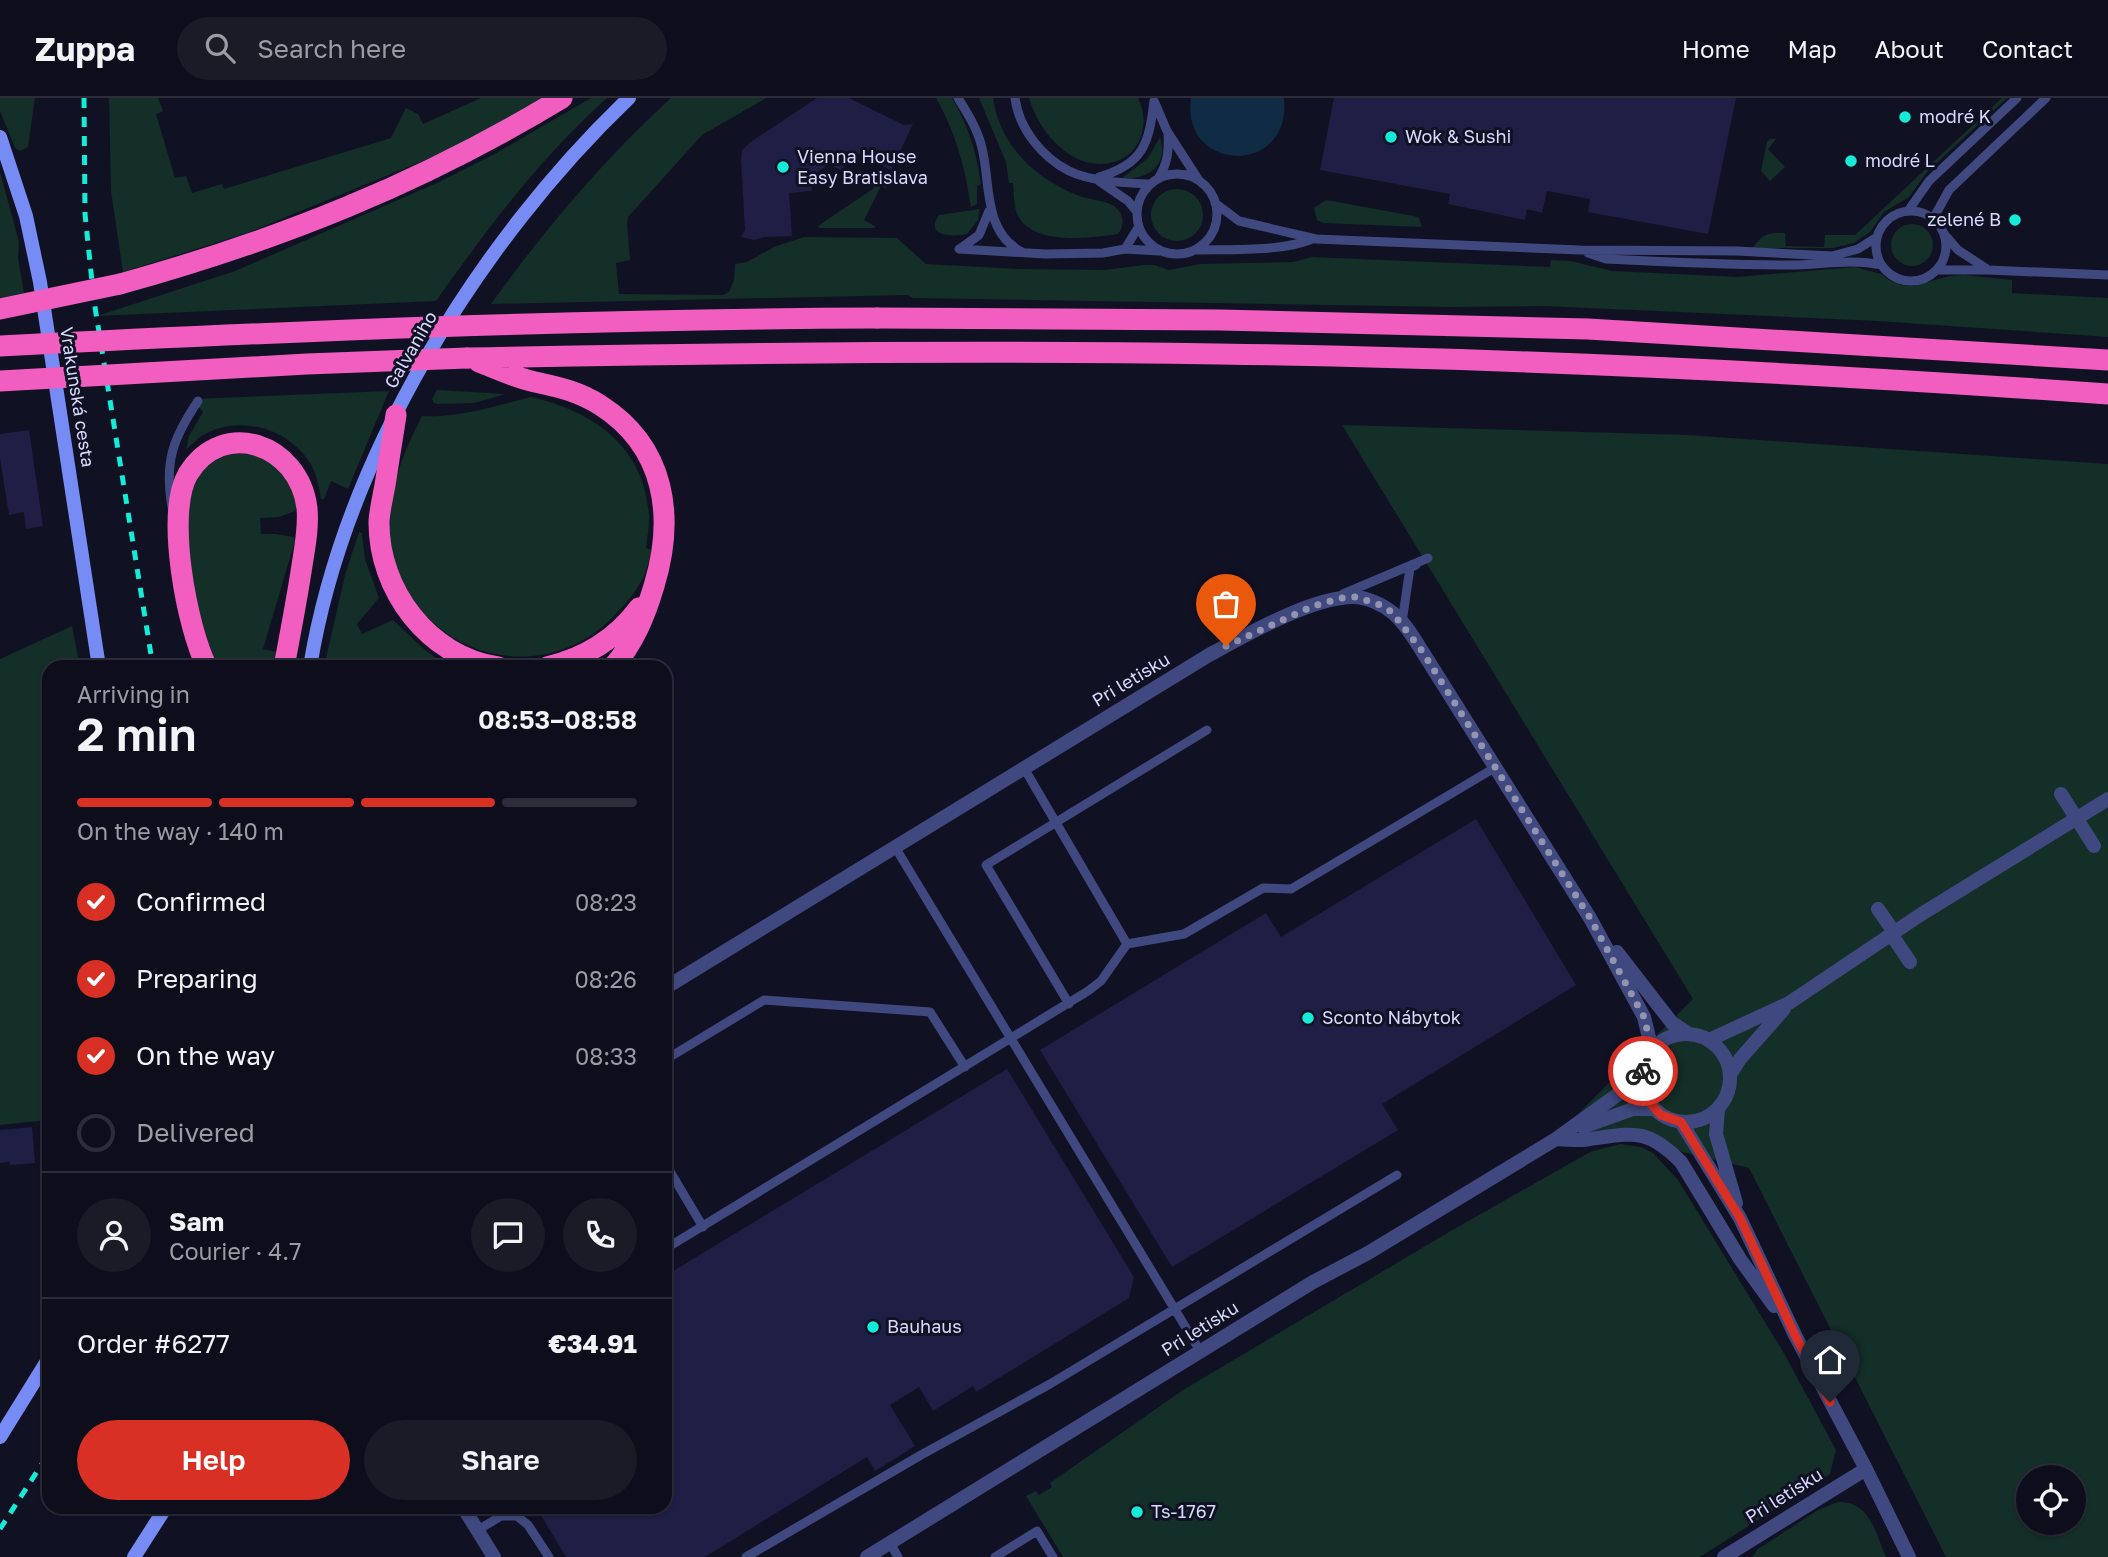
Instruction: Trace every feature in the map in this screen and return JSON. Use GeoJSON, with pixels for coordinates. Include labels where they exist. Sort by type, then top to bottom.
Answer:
{"type":"FeatureCollection","features":[{"type":"Feature","properties":{"kind":"highway"},"geometry":{"type":"LineString","coordinates":[[0,309],[120,284],[239,248],[333,214],[484,144],[562,98]]}},
{"type":"Feature","properties":{"kind":"highway"},"geometry":{"type":"LineString","coordinates":[[0,346],[306,330],[690,319],[877,318],[1234,321],[1588,329],[2108,360]]}},
{"type":"Feature","properties":{"kind":"highway"},"geometry":{"type":"LineString","coordinates":[[0,381],[467,358],[879,352],[1220,354],[1588,365],[2108,394]]}},
{"type":"Feature","properties":{"kind":"highway"},"geometry":{"type":"LineString","coordinates":[[467,358],[534,382],[575,392],[612,413],[633,434],[650,460],[664,502],[666,523],[660,565],[639,628],[618,660]]}},
{"type":"Feature","properties":{"kind":"highway"},"geometry":{"type":"LineString","coordinates":[[396,415],[379,523],[380,543],[389,578],[401,602],[424,630],[453,651],[473,660]]}},
{"type":"Feature","properties":{"kind":"highway"},"geometry":{"type":"LineString","coordinates":[[204,660],[188,606],[179,538],[178,516],[182,489],[187,475],[205,456],[229,445],[243,444],[267,449],[289,464],[300,483],[307,509],[285,660]]}},
{"type":"Feature","properties":{"kind":"highway"},"geometry":{"type":"LineString","coordinates":[[570,660],[611,639],[625,626],[642,604],[660,565]]}},
{"type":"Feature","properties":{"kind":"main road","name":"Galvaniho"},"geometry":{"type":"LineString","coordinates":[[312,660],[347,526],[396,415],[431,350],[508,234],[597,129],[629,98]]}},
{"type":"Feature","properties":{"kind":"main road","name":"Vrakunská cesta"},"geometry":{"type":"LineString","coordinates":[[0,137],[26,216],[40,282],[98,660]]}},
{"type":"Feature","properties":{"kind":"main road"},"geometry":{"type":"LineString","coordinates":[[0,1437],[42,1369]]}},
{"type":"Feature","properties":{"kind":"main road"},"geometry":{"type":"LineString","coordinates":[[134,1557],[162,1514]]}},
{"type":"Feature","properties":{"kind":"street","name":"Pri letisku"},"geometry":{"type":"LineString","coordinates":[[672,984],[1209,655],[1255,631],[1313,606],[1356,597],[1392,612],[1422,651],[1590,918],[1644,1017],[1652,1051],[1643,1068],[1628,1087],[1556,1139],[1415,1225],[1313,1282],[867,1557]]}},
{"type":"Feature","properties":{"kind":"street"},"geometry":{"type":"LineString","coordinates":[[2061,794],[2094,846]]}},
{"type":"Feature","properties":{"kind":"street"},"geometry":{"type":"LineString","coordinates":[[1731,1073],[1724,1054],[1709,1040],[1789,1003],[1893,933],[2108,799]]}},
{"type":"Feature","properties":{"kind":"street"},"geometry":{"type":"LineString","coordinates":[[1878,909],[1910,962]]}},
{"type":"Feature","properties":{"kind":"street","name":"Pri letisku"},"geometry":{"type":"LineString","coordinates":[[1590,918],[1672,1023],[1689,1034],[1709,1040]]}},
{"type":"Feature","properties":{"kind":"street"},"geometry":{"type":"LineString","coordinates":[[1740,1218],[1718,1144],[1717,1110],[1729,1090],[1731,1073],[1740,1059],[1789,1003]]}},
{"type":"Feature","properties":{"kind":"street"},"geometry":{"type":"LineString","coordinates":[[1652,1051],[1665,1039],[1689,1034]]}},
{"type":"Feature","properties":{"kind":"street"},"geometry":{"type":"LineString","coordinates":[[1643,1068],[1645,1094],[1654,1109],[1666,1118],[1681,1122],[1697,1121],[1717,1110]]}},
{"type":"Feature","properties":{"kind":"street","name":"Pri letisku"},"geometry":{"type":"LineString","coordinates":[[1556,1139],[1622,1112],[1654,1109]]}},
{"type":"Feature","properties":{"kind":"street"},"geometry":{"type":"LineString","coordinates":[[1681,1122],[1740,1218],[1795,1335],[1909,1557]]}},
{"type":"Feature","properties":{"kind":"street"},"geometry":{"type":"LineString","coordinates":[[1556,1139],[1589,1140],[1607,1135],[1640,1135],[1655,1140],[1669,1150],[1681,1162],[1740,1259],[1795,1335]]}},
{"type":"Feature","properties":{"kind":"street","name":"Pri letisku"},"geometry":{"type":"LineString","coordinates":[[1724,1557],[1866,1469]]}},
{"type":"Feature","properties":{"kind":"street"},"geometry":{"type":"LineString","coordinates":[[467,1514],[496,1557]]}},
{"type":"Feature","properties":{"kind":"lane"},"geometry":{"type":"LineString","coordinates":[[958,98],[976,129],[982,148],[992,218],[998,229],[1023,253]]}},
{"type":"Feature","properties":{"kind":"lane"},"geometry":{"type":"LineString","coordinates":[[1015,98],[1016,107],[1028,134],[1046,154],[1070,171],[1095,178],[1154,182],[1178,174],[1199,181]]}},
{"type":"Feature","properties":{"kind":"lane"},"geometry":{"type":"LineString","coordinates":[[1908,211],[1929,181],[2017,98]]}},
{"type":"Feature","properties":{"kind":"lane"},"geometry":{"type":"LineString","coordinates":[[1933,219],[1949,190],[2046,98]]}},
{"type":"Feature","properties":{"kind":"lane"},"geometry":{"type":"LineString","coordinates":[[1095,178],[1115,172],[1144,149],[1151,132],[1153,99]]}},
{"type":"Feature","properties":{"kind":"lane"},"geometry":{"type":"LineString","coordinates":[[1153,99],[1167,131],[1199,181],[1211,192],[1215,203],[1217,213],[1214,228],[1206,241],[1194,250]]}},
{"type":"Feature","properties":{"kind":"lane"},"geometry":{"type":"LineString","coordinates":[[1160,251],[1145,238],[1139,226],[1137,212],[1141,197],[1166,165],[1169,149],[1167,131]]}},
{"type":"Feature","properties":{"kind":"lane"},"geometry":{"type":"LineString","coordinates":[[1095,178],[1128,201],[1137,212]]}},
{"type":"Feature","properties":{"kind":"lane"},"geometry":{"type":"LineString","coordinates":[[1215,203],[1239,221],[1312,239],[1580,250],[1737,251],[1832,256],[1858,249],[1877,237],[1889,219],[1908,211],[1919,212],[1933,219],[1958,250],[1988,270]]}},
{"type":"Feature","properties":{"kind":"lane"},"geometry":{"type":"LineString","coordinates":[[991,206],[979,235],[969,245],[959,249],[1023,253],[1103,253],[1125,249],[1177,254],[1194,250],[1303,243],[1312,239]]}},
{"type":"Feature","properties":{"kind":"lane"},"geometry":{"type":"LineString","coordinates":[[1125,249],[1139,226]]}},
{"type":"Feature","properties":{"kind":"lane"},"geometry":{"type":"LineString","coordinates":[[1877,237],[1876,251],[1881,265],[1894,277],[1905,281],[1922,280],[1937,270],[1945,257],[1944,234]]}},
{"type":"Feature","properties":{"kind":"lane"},"geometry":{"type":"LineString","coordinates":[[1580,250],[1606,259],[1724,265],[1857,262],[1881,265]]}},
{"type":"Feature","properties":{"kind":"lane"},"geometry":{"type":"LineString","coordinates":[[1937,270],[2108,275]]}},
{"type":"Feature","properties":{"kind":"lane"},"geometry":{"type":"LineString","coordinates":[[179,538],[169,491],[168,471],[172,447],[181,426],[198,401]]}},
{"type":"Feature","properties":{"kind":"lane"},"geometry":{"type":"LineString","coordinates":[[1313,606],[1428,558],[1410,568],[1402,622]]}},
{"type":"Feature","properties":{"kind":"lane"},"geometry":{"type":"LineString","coordinates":[[1069,1003],[986,865],[1207,730]]}},
{"type":"Feature","properties":{"kind":"lane"},"geometry":{"type":"LineString","coordinates":[[672,1245],[1069,1003],[1101,981],[1127,944],[1184,934],[1263,888],[1291,889],[1496,767]]}},
{"type":"Feature","properties":{"kind":"lane"},"geometry":{"type":"LineString","coordinates":[[1024,768],[1127,944]]}},
{"type":"Feature","properties":{"kind":"lane"},"geometry":{"type":"LineString","coordinates":[[895,847],[1200,1351]]}},
{"type":"Feature","properties":{"kind":"lane"},"geometry":{"type":"LineString","coordinates":[[672,1056],[764,1000],[787,1000],[930,1012],[965,1067]]}},
{"type":"Feature","properties":{"kind":"lane"},"geometry":{"type":"LineString","coordinates":[[672,1175],[703,1227]]}},
{"type":"Feature","properties":{"kind":"lane"},"geometry":{"type":"LineString","coordinates":[[746,1557],[1050,1384],[1397,1175]]}},
{"type":"Feature","properties":{"kind":"lane"},"geometry":{"type":"LineString","coordinates":[[480,1534],[501,1516],[517,1516],[528,1525],[549,1557]]}},
{"type":"Feature","properties":{"kind":"lane"},"geometry":{"type":"LineString","coordinates":[[995,1557],[1037,1531],[1053,1557]]}},
{"type":"Feature","properties":{"kind":"lane"},"geometry":{"type":"LineString","coordinates":[[890,1543],[898,1557]]}},
{"type":"Feature","properties":{"kind":"green space"},"geometry":{"type":"Polygon","coordinates":[[[0,98],[35,98],[28,147],[20,151],[15,148],[0,111],[0,98]]]}},
{"type":"Feature","properties":{"kind":"green space"},"geometry":{"type":"Polygon","coordinates":[[[109,98],[158,98],[163,111],[156,114],[175,178],[186,176],[192,193],[222,184],[224,189],[391,138],[406,108],[418,114],[423,124],[481,98],[544,98],[471,141],[247,233],[123,272],[111,191],[109,98]]]}},
{"type":"Feature","properties":{"kind":"green space"},"geometry":{"type":"Polygon","coordinates":[[[591,98],[607,98],[537,169],[436,301],[97,316],[235,271],[437,183],[493,155],[591,98]]]}},
{"type":"Feature","properties":{"kind":"green space"},"geometry":{"type":"Polygon","coordinates":[[[671,98],[766,98],[702,135],[628,217],[630,260],[616,263],[619,294],[723,295],[729,292],[734,280],[735,264],[747,262],[774,247],[804,237],[897,238],[926,264],[1020,269],[1104,270],[1154,265],[1169,270],[1200,264],[1293,262],[1312,257],[1550,267],[1551,260],[1571,261],[1612,271],[1737,277],[1855,267],[1881,274],[1902,285],[1914,286],[1949,276],[1965,275],[2012,280],[2012,293],[2108,298],[2108,337],[1878,321],[1544,306],[1452,307],[913,298],[908,295],[491,304],[576,196],[671,98]]]}},
{"type":"Feature","properties":{"kind":"green space"},"geometry":{"type":"Polygon","coordinates":[[[936,98],[952,98],[971,139],[981,184],[977,186],[977,204],[971,207],[959,151],[936,98]]]}},
{"type":"Feature","properties":{"kind":"green space"},"geometry":{"type":"Polygon","coordinates":[[[979,98],[993,98],[1003,131],[1011,145],[1033,169],[1061,188],[1114,206],[1122,219],[1118,234],[1064,238],[1049,236],[1026,226],[1016,212],[1013,183],[1009,183],[1006,162],[979,98]]]}},
{"type":"Feature","properties":{"kind":"green space"},"geometry":{"type":"Polygon","coordinates":[[[1029,98],[1138,98],[1144,121],[1139,142],[1124,158],[1101,164],[1088,163],[1055,143],[1039,121],[1029,98]]]}},
{"type":"Feature","properties":{"kind":"green space"},"geometry":{"type":"Polygon","coordinates":[[[2002,98],[2007,98],[1927,172],[1909,197],[1884,212],[1870,232],[1854,243],[1833,248],[1753,248],[1763,237],[1775,233],[1785,233],[1786,246],[1824,247],[1825,235],[1855,235],[2002,98]]]}},
{"type":"Feature","properties":{"kind":"green space"},"geometry":{"type":"Polygon","coordinates":[[[1160,137],[1162,156],[1154,169],[1140,177],[1122,178],[1148,158],[1160,137]]]}},
{"type":"Feature","properties":{"kind":"green space"},"geometry":{"type":"Polygon","coordinates":[[[1770,139],[1776,139],[1768,149],[1785,167],[1770,181],[1761,171],[1770,139]]]}},
{"type":"Feature","properties":{"kind":"green space"},"geometry":{"type":"Polygon","coordinates":[[[0,172],[19,242],[18,258],[24,293],[0,298],[0,172]]]}},
{"type":"Feature","properties":{"kind":"green space"},"geometry":{"type":"Polygon","coordinates":[[[870,180],[887,186],[881,186],[864,220],[875,228],[819,228],[818,226],[874,188],[870,180]]]}},
{"type":"Feature","properties":{"kind":"green space"},"geometry":{"type":"Polygon","coordinates":[[[1177,189],[1196,196],[1203,215],[1196,234],[1177,241],[1158,234],[1151,215],[1158,196],[1177,189]]]}},
{"type":"Feature","properties":{"kind":"green space"},"geometry":{"type":"Polygon","coordinates":[[[1326,200],[1414,216],[1419,218],[1422,227],[1323,223],[1317,220],[1314,208],[1326,200]]]}},
{"type":"Feature","properties":{"kind":"green space"},"geometry":{"type":"Polygon","coordinates":[[[980,209],[978,220],[967,234],[942,234],[935,228],[939,215],[980,209]]]}},
{"type":"Feature","properties":{"kind":"green space"},"geometry":{"type":"Polygon","coordinates":[[[1912,224],[1927,230],[1933,245],[1927,260],[1912,266],[1897,260],[1891,245],[1897,230],[1912,224]]]}},
{"type":"Feature","properties":{"kind":"green space"},"geometry":{"type":"Polygon","coordinates":[[[437,390],[506,394],[474,403],[438,404],[432,399],[437,390]]]}},
{"type":"Feature","properties":{"kind":"green space"},"geometry":{"type":"Polygon","coordinates":[[[389,391],[348,489],[331,481],[324,499],[321,499],[312,467],[301,451],[276,433],[262,428],[247,425],[217,429],[203,435],[186,450],[189,436],[203,412],[192,399],[389,391]]]}},
{"type":"Feature","properties":{"kind":"green space"},"geometry":{"type":"Polygon","coordinates":[[[531,397],[554,403],[594,422],[626,451],[637,469],[645,491],[649,519],[646,548],[652,550],[645,573],[634,593],[612,618],[588,637],[562,650],[534,656],[506,656],[479,650],[453,637],[430,620],[410,596],[390,557],[389,509],[396,477],[422,416],[463,413],[531,397]]]}},
{"type":"Feature","properties":{"kind":"green space"},"geometry":{"type":"Polygon","coordinates":[[[1342,425],[1687,435],[2108,464],[2108,1557],[1946,1557],[1749,1168],[1637,1141],[1557,1135],[1693,999],[1342,425]]]}},
{"type":"Feature","properties":{"kind":"green space"},"geometry":{"type":"Polygon","coordinates":[[[236,452],[267,458],[289,482],[297,507],[295,511],[279,517],[260,518],[261,534],[293,537],[295,541],[263,649],[277,652],[275,660],[215,660],[204,628],[189,553],[189,507],[196,481],[210,464],[236,452]]]}},
{"type":"Feature","properties":{"kind":"green space"},"geometry":{"type":"Polygon","coordinates":[[[359,532],[362,533],[365,559],[379,598],[357,624],[362,634],[393,620],[439,660],[326,660],[345,575],[359,532]]]}},
{"type":"Feature","properties":{"kind":"green space"},"geometry":{"type":"Polygon","coordinates":[[[72,626],[79,660],[42,660],[42,1121],[0,1125],[0,659],[72,626]]]}},
{"type":"Feature","properties":{"kind":"green space"},"geometry":{"type":"Polygon","coordinates":[[[1620,1144],[1641,1147],[1653,1153],[1678,1180],[1785,1355],[1836,1450],[1830,1474],[1700,1557],[1063,1557],[1026,1496],[1036,1491],[1039,1495],[1052,1487],[1050,1483],[1183,1390],[1449,1232],[1590,1152],[1620,1144]]]}},
{"type":"Feature","properties":{"kind":"green space"},"geometry":{"type":"Polygon","coordinates":[[[1838,1502],[1849,1503],[1864,1512],[1886,1557],[1752,1557],[1758,1549],[1818,1510],[1838,1502]]]}},
{"type":"Feature","properties":{"kind":"water"},"geometry":{"type":"Polygon","coordinates":[[[1191,98],[1284,98],[1282,124],[1271,142],[1255,152],[1236,156],[1218,152],[1202,141],[1192,123],[1191,98]]]}},
{"type":"Feature","properties":{"kind":"building","name":"Vienna House Easy Bratislava"},"geometry":{"type":"Polygon","coordinates":[[[817,98],[849,98],[904,125],[913,124],[891,170],[852,151],[842,171],[829,164],[811,177],[812,191],[789,193],[792,236],[754,240],[741,237],[745,230],[742,151],[749,143],[817,98]]]}},
{"type":"Feature","properties":{"kind":"building"},"geometry":{"type":"Polygon","coordinates":[[[1334,98],[1736,98],[1708,234],[1588,212],[1590,199],[1547,191],[1542,213],[1527,209],[1525,220],[1448,204],[1450,194],[1320,170],[1334,98]]]}},
{"type":"Feature","properties":{"kind":"building"},"geometry":{"type":"Polygon","coordinates":[[[29,430],[43,526],[26,529],[24,512],[9,515],[0,458],[0,434],[29,430]]]}},
{"type":"Feature","properties":{"kind":"building","name":"Sconto Nábytok"},"geometry":{"type":"Polygon","coordinates":[[[1476,819],[1576,985],[1382,1104],[1398,1130],[1172,1267],[1040,1050],[1266,913],[1281,937],[1476,819]]]}},
{"type":"Feature","properties":{"kind":"building","name":"Bauhaus"},"geometry":{"type":"Polygon","coordinates":[[[1007,1069],[1134,1277],[1129,1298],[976,1392],[973,1386],[933,1411],[919,1387],[890,1405],[915,1446],[875,1471],[867,1457],[705,1557],[566,1557],[540,1514],[672,1514],[672,1272],[1007,1069]]]}},
{"type":"Feature","properties":{"kind":"building"},"geometry":{"type":"Polygon","coordinates":[[[32,1127],[35,1163],[0,1163],[0,1130],[32,1127]]]}},
{"type":"Feature","properties":{"kind":"railway"},"geometry":{"type":"LineString","coordinates":[[84,98],[85,214],[94,301],[152,660]]}},
{"type":"Feature","properties":{"kind":"railway"},"geometry":{"type":"LineString","coordinates":[[0,1529],[42,1464]]}},
{"type":"Feature","properties":{"kind":"way so far"},"geometry":{"type":"LineString","coordinates":[[1226,646],[1267,625],[1329,600],[1342,598],[1366,599],[1392,612],[1402,622],[1590,918],[1644,1017],[1652,1051],[1643,1071]]}},
{"type":"Feature","properties":{"kind":"place","name":"modré K"},"geometry":{"type":"Point","coordinates":[1905,117]}},
{"type":"Feature","properties":{"kind":"place","name":"Wok & Sushi"},"geometry":{"type":"Point","coordinates":[1391,137]}},
{"type":"Feature","properties":{"kind":"place","name":"modré L"},"geometry":{"type":"Point","coordinates":[1851,161]}},
{"type":"Feature","properties":{"kind":"place","name":"Vienna House Easy Bratislava"},"geometry":{"type":"Point","coordinates":[783,167]}},
{"type":"Feature","properties":{"kind":"place","name":"zelené B"},"geometry":{"type":"Point","coordinates":[2015,220]}},
{"type":"Feature","properties":{"kind":"place","name":"Sconto Nábytok"},"geometry":{"type":"Point","coordinates":[1308,1018]}},
{"type":"Feature","properties":{"kind":"place","name":"Bauhaus"},"geometry":{"type":"Point","coordinates":[873,1327]}},
{"type":"Feature","properties":{"kind":"place","name":"Ts-1767"},"geometry":{"type":"Point","coordinates":[1137,1512]}},
{"type":"Feature","properties":{"kind":"route"},"geometry":{"type":"LineString","coordinates":[[1643,1071],[1643,1085],[1649,1102],[1661,1115],[1681,1122],[1740,1218],[1830,1402]]}}]}
